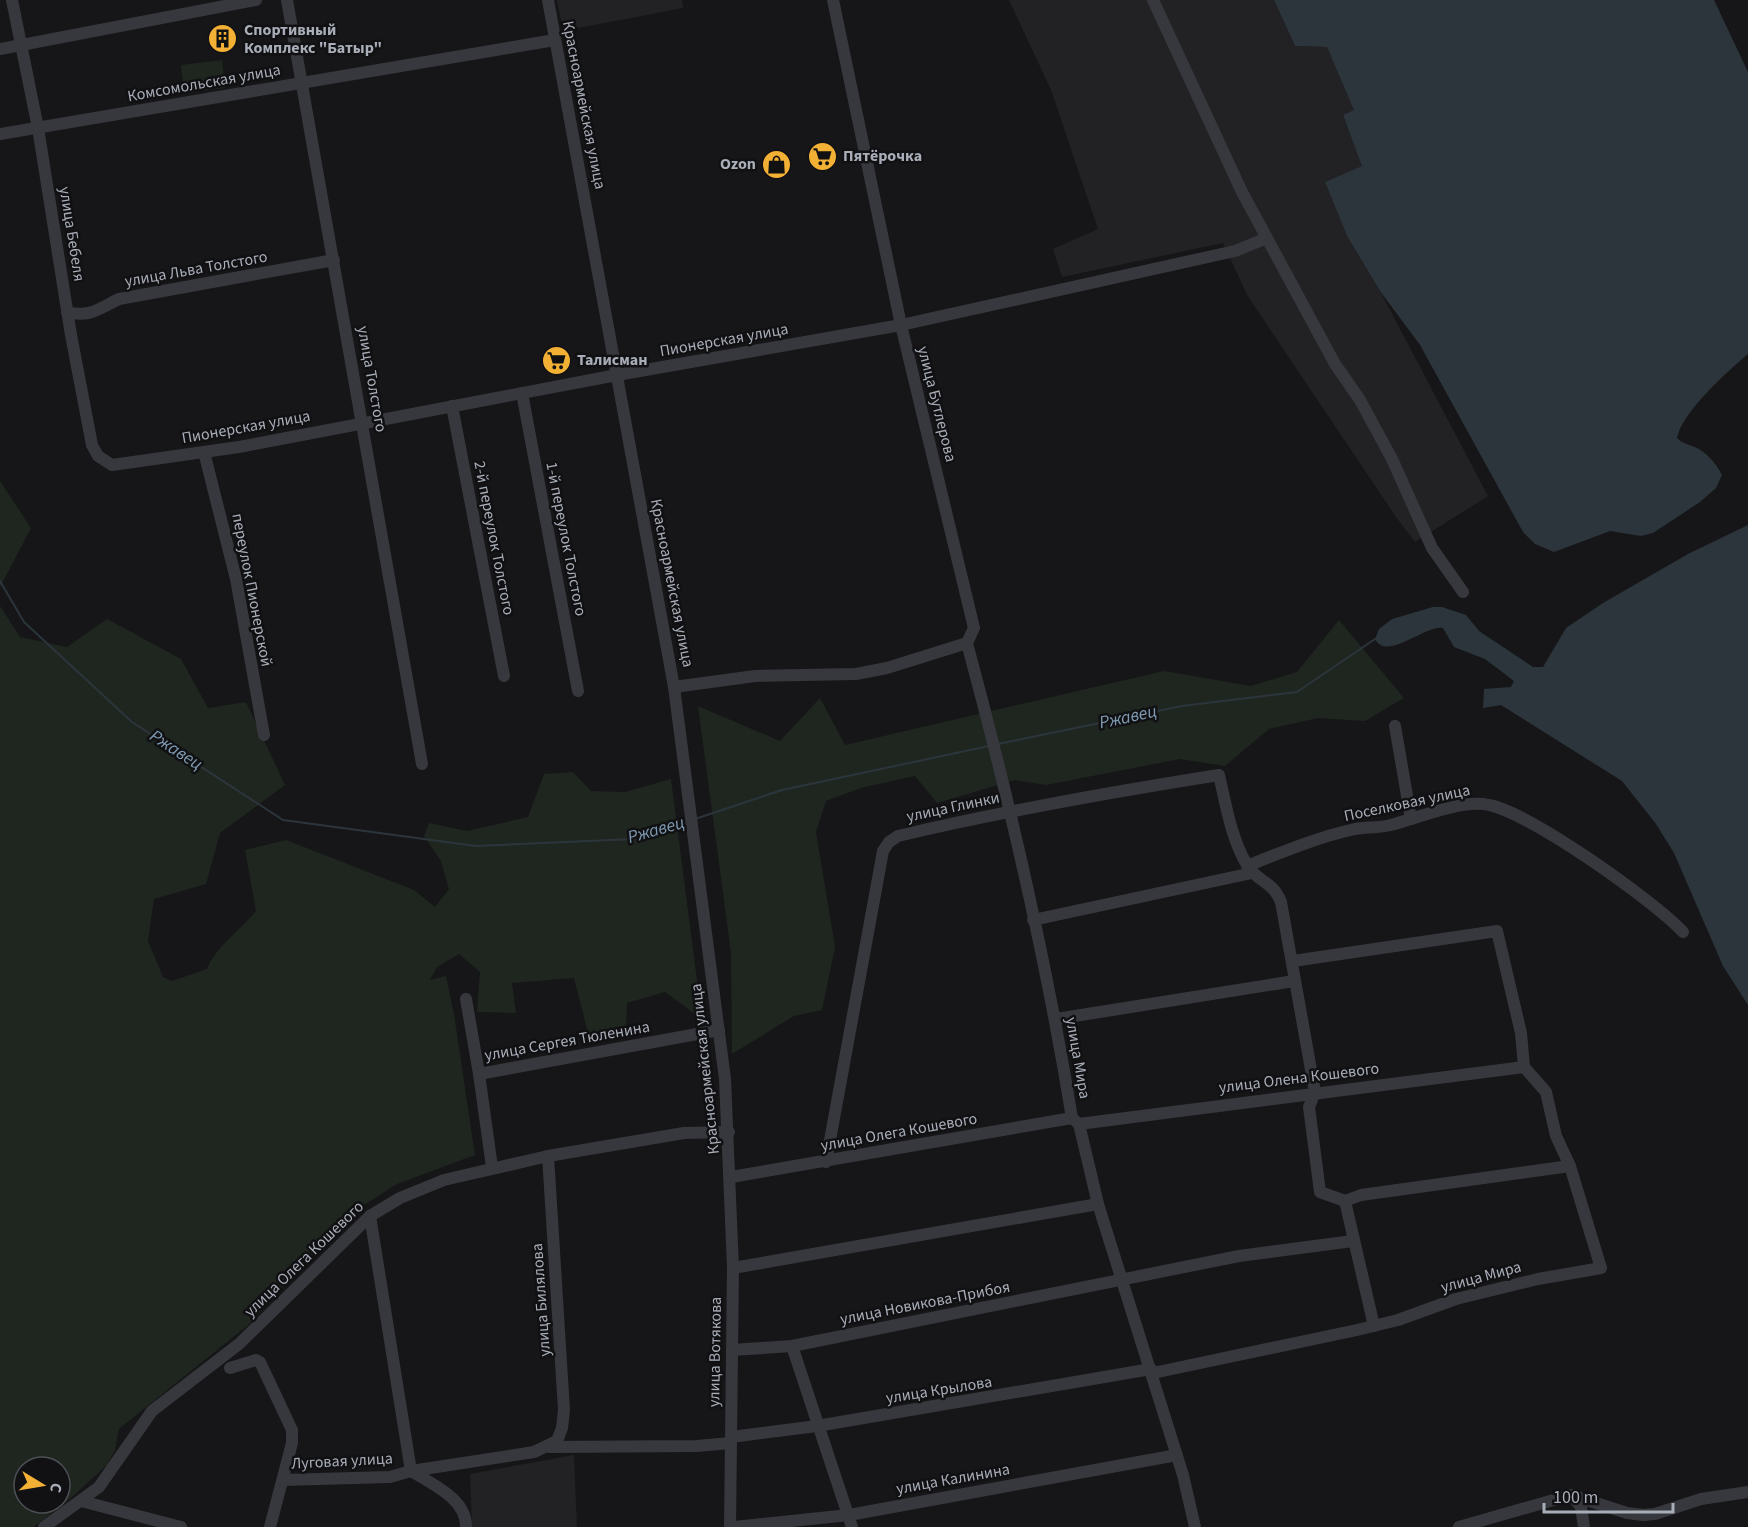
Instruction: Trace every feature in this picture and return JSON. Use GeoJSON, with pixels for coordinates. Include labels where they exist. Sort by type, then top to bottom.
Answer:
{"type":"FeatureCollection","features":[{"type":"Feature","properties":{"kind":"street","name":"улица Бебеля"},"geometry":{"type":"LineString","coordinates":[[12,0],[38,128],[67,312],[92,446],[98,456],[112,465]]}},
{"type":"Feature","properties":{"kind":"street"},"geometry":{"type":"LineString","coordinates":[[0,49],[256,0]]}},
{"type":"Feature","properties":{"kind":"street","name":"улица Толстого"},"geometry":{"type":"LineString","coordinates":[[287,0],[422,764]]}},
{"type":"Feature","properties":{"kind":"street","name":"Красноармейская улица"},"geometry":{"type":"LineString","coordinates":[[548,0],[674,687],[719,1030],[731,1177]]}},
{"type":"Feature","properties":{"kind":"street","name":"улица Бутлерова"},"geometry":{"type":"LineString","coordinates":[[833,0],[901,326],[974,628],[967,643],[1010,812]]}},
{"type":"Feature","properties":{"kind":"street"},"geometry":{"type":"LineString","coordinates":[[1153,0],[1242,192],[1335,364],[1360,400],[1392,459],[1432,548],[1462,591]]}},
{"type":"Feature","properties":{"kind":"street","name":"Комсомольская улица"},"geometry":{"type":"LineString","coordinates":[[0,134],[555,40]]}},
{"type":"Feature","properties":{"kind":"street","name":"Пионерская улица"},"geometry":{"type":"LineString","coordinates":[[112,465],[204,452],[617,375],[901,326],[1235,251],[1267,238]]}},
{"type":"Feature","properties":{"kind":"street","name":"улица Льва Толстого"},"geometry":{"type":"LineString","coordinates":[[67,312],[77,315],[95,313],[119,299],[334,260]]}},
{"type":"Feature","properties":{"kind":"street","name":"1-й переулок Толстого"},"geometry":{"type":"LineString","coordinates":[[522,393],[578,691]]}},
{"type":"Feature","properties":{"kind":"street","name":"2-й переулок Толстого"},"geometry":{"type":"LineString","coordinates":[[452,406],[504,676]]}},
{"type":"Feature","properties":{"kind":"street","name":"переулок Пионерской"},"geometry":{"type":"LineString","coordinates":[[204,452],[236,579],[264,735]]}},
{"type":"Feature","properties":{"kind":"street"},"geometry":{"type":"LineString","coordinates":[[674,687],[755,676],[856,674],[887,668],[967,643]]}},
{"type":"Feature","properties":{"kind":"street"},"geometry":{"type":"LineString","coordinates":[[1395,726],[1412,819]]}},
{"type":"Feature","properties":{"kind":"street","name":"улица Глинки"},"geometry":{"type":"LineString","coordinates":[[826,1162],[883,852],[889,842],[898,836],[1115,791],[1219,776],[1237,844],[1250,870]]}},
{"type":"Feature","properties":{"kind":"street","name":"Поселковая улица"},"geometry":{"type":"LineString","coordinates":[[1033,920],[1250,870],[1301,845],[1357,829],[1373,829],[1475,803],[1504,810],[1554,837],[1645,898],[1667,915],[1683,932]]}},
{"type":"Feature","properties":{"kind":"street","name":"улица Мира"},"geometry":{"type":"LineString","coordinates":[[1010,812],[1056,1019],[1075,1121],[1098,1204],[1177,1455],[1195,1527]]}},
{"type":"Feature","properties":{"kind":"street"},"geometry":{"type":"LineString","coordinates":[[1250,870],[1276,891],[1293,961],[1294,981],[1315,1092],[1309,1107],[1320,1192],[1345,1201],[1360,1195],[1570,1166],[1556,1136],[1546,1092],[1524,1067],[1521,1033],[1497,931],[1293,961]]}},
{"type":"Feature","properties":{"kind":"street"},"geometry":{"type":"LineString","coordinates":[[1056,1019],[1294,981]]}},
{"type":"Feature","properties":{"kind":"street"},"geometry":{"type":"LineString","coordinates":[[466,999],[478,1074]]}},
{"type":"Feature","properties":{"kind":"street","name":"улица Сергея Тюленина"},"geometry":{"type":"LineString","coordinates":[[492,1167],[478,1074],[719,1030]]}},
{"type":"Feature","properties":{"kind":"street","name":"улица Олена Кошевого"},"geometry":{"type":"LineString","coordinates":[[1075,1121],[1524,1067]]}},
{"type":"Feature","properties":{"kind":"street","name":"улица Олега Кошевого"},"geometry":{"type":"LineString","coordinates":[[731,1177],[1075,1121]]}},
{"type":"Feature","properties":{"kind":"street","name":"улица Олега Кошевого"},"geometry":{"type":"LineString","coordinates":[[44,1527],[99,1487],[114,1468],[142,1422],[152,1411],[239,1344],[370,1216],[400,1198],[444,1180],[492,1167],[684,1133],[729,1132]]}},
{"type":"Feature","properties":{"kind":"street","name":"улица Билялова"},"geometry":{"type":"LineString","coordinates":[[548,1156],[564,1410],[562,1428],[553,1444]]}},
{"type":"Feature","properties":{"kind":"street","name":"улица Мира"},"geometry":{"type":"LineString","coordinates":[[1152,1371],[1374,1326],[1456,1299],[1538,1279],[1601,1268],[1570,1166]]}},
{"type":"Feature","properties":{"kind":"street","name":"улица Вотякова"},"geometry":{"type":"LineString","coordinates":[[731,1177],[734,1268],[732,1527]]}},
{"type":"Feature","properties":{"kind":"street"},"geometry":{"type":"LineString","coordinates":[[1345,1201],[1374,1326]]}},
{"type":"Feature","properties":{"kind":"street"},"geometry":{"type":"LineString","coordinates":[[734,1268],[1098,1204]]}},
{"type":"Feature","properties":{"kind":"street","name":"Луговая улица"},"geometry":{"type":"LineString","coordinates":[[230,1368],[256,1360],[264,1370],[292,1430],[292,1443],[283,1480],[390,1476],[411,1471],[370,1216]]}},
{"type":"Feature","properties":{"kind":"street","name":"улица Новикова-Прибоя"},"geometry":{"type":"LineString","coordinates":[[732,1350],[792,1346],[1239,1256],[1353,1240]]}},
{"type":"Feature","properties":{"kind":"street"},"geometry":{"type":"LineString","coordinates":[[792,1346],[817,1426],[851,1521]]}},
{"type":"Feature","properties":{"kind":"street","name":"улица Крылова"},"geometry":{"type":"LineString","coordinates":[[411,1471],[493,1460],[553,1444],[697,1446],[1152,1371]]}},
{"type":"Feature","properties":{"kind":"street","name":"улица Калинина"},"geometry":{"type":"LineString","coordinates":[[732,1527],[851,1521],[1177,1455]]}},
{"type":"Feature","properties":{"kind":"street"},"geometry":{"type":"LineString","coordinates":[[411,1471],[450,1497],[466,1516],[466,1527]]}},
{"type":"Feature","properties":{"kind":"street"},"geometry":{"type":"LineString","coordinates":[[270,1527],[283,1480]]}},
{"type":"Feature","properties":{"kind":"street"},"geometry":{"type":"LineString","coordinates":[[1459,1527],[1571,1495],[1627,1513],[1643,1515],[1655,1514],[1701,1499],[1748,1492]]}},
{"type":"Feature","properties":{"kind":"street"},"geometry":{"type":"LineString","coordinates":[[1571,1495],[1581,1507],[1584,1527]]}},
{"type":"Feature","properties":{"kind":"street"},"geometry":{"type":"LineString","coordinates":[[81,1501],[181,1527]]}},
{"type":"Feature","properties":{"kind":"shaded area"},"geometry":{"type":"Polygon","coordinates":[[[557,0],[682,0],[683,8],[563,31],[557,0]]]}},
{"type":"Feature","properties":{"kind":"shaded area"},"geometry":{"type":"Polygon","coordinates":[[[1009,0],[1274,0],[1295,46],[1327,47],[1355,110],[1343,116],[1363,166],[1325,182],[1347,236],[1380,291],[1488,496],[1415,542],[1247,295],[1223,243],[1062,277],[1053,249],[1098,229],[1051,90],[1009,0]]]}},
{"type":"Feature","properties":{"kind":"shaded area"},"geometry":{"type":"Polygon","coordinates":[[[1274,0],[1714,0],[1748,72],[1748,354],[1696,404],[1687,416],[1677,438],[1699,449],[1715,464],[1722,475],[1716,488],[1700,502],[1653,533],[1641,536],[1610,531],[1554,552],[1535,544],[1523,532],[1420,345],[1380,291],[1347,236],[1325,182],[1362,166],[1343,115],[1354,110],[1327,47],[1295,46],[1274,0]]]}},
{"type":"Feature","properties":{"kind":"shaded area"},"geometry":{"type":"Polygon","coordinates":[[[222,60],[225,88],[184,93],[181,65],[222,60]]]}},
{"type":"Feature","properties":{"kind":"shaded area"},"geometry":{"type":"Polygon","coordinates":[[[0,481],[31,528],[0,587],[0,481]]]}},
{"type":"Feature","properties":{"kind":"shaded area"},"geometry":{"type":"Polygon","coordinates":[[[1748,525],[1748,1005],[1723,966],[1674,853],[1656,824],[1622,781],[1501,705],[1483,708],[1484,689],[1511,687],[1514,681],[1485,659],[1454,647],[1443,628],[1388,647],[1381,645],[1375,639],[1379,629],[1392,619],[1433,607],[1442,607],[1466,615],[1479,631],[1533,667],[1543,667],[1566,628],[1603,603],[1688,554],[1748,525]]]}},
{"type":"Feature","properties":{"kind":"shaded area"},"geometry":{"type":"Polygon","coordinates":[[[0,606],[20,637],[67,647],[107,619],[181,659],[208,708],[246,702],[285,785],[220,833],[206,884],[154,899],[148,941],[163,977],[172,981],[207,969],[223,945],[256,911],[245,850],[286,840],[414,890],[435,907],[449,889],[441,861],[424,836],[429,823],[467,831],[528,817],[544,774],[573,772],[591,791],[625,792],[671,779],[702,1019],[665,992],[627,1003],[626,1031],[588,1033],[574,978],[512,983],[516,1013],[477,1012],[480,972],[459,954],[437,967],[430,980],[446,976],[454,1014],[475,1155],[397,1184],[348,1217],[247,1326],[119,1429],[115,1450],[107,1465],[72,1497],[72,1455],[12,1455],[12,1515],[49,1515],[34,1527],[0,1527],[0,606]]]}},
{"type":"Feature","properties":{"kind":"shaded area"},"geometry":{"type":"Polygon","coordinates":[[[1339,620],[1404,698],[1365,721],[1318,718],[1269,729],[1225,766],[1180,759],[1046,785],[1015,780],[937,803],[915,776],[861,788],[826,801],[816,832],[835,947],[822,1010],[794,1016],[732,1054],[731,953],[698,706],[780,741],[820,698],[845,745],[1164,671],[1251,686],[1297,672],[1339,620]]]}},
{"type":"Feature","properties":{"kind":"shaded area"},"geometry":{"type":"Polygon","coordinates":[[[574,1455],[577,1527],[472,1527],[470,1474],[574,1455]]]}},
{"type":"Feature","properties":{"kind":"waterway","name":"Ржавец"},"geometry":{"type":"LineString","coordinates":[[0,581],[24,622],[132,722],[283,820],[476,846],[634,839],[687,822]]}},
{"type":"Feature","properties":{"kind":"waterway","name":"Ржавец"},"geometry":{"type":"LineString","coordinates":[[998,744],[1182,706],[1297,692],[1375,639]]}},
{"type":"Feature","properties":{"kind":"waterway","name":"Ржавец"},"geometry":{"type":"LineString","coordinates":[[695,819],[782,790],[989,746]]}},
{"type":"Feature","properties":{"kind":"place","name":"Спортивный Комплекс \"Батыр\""},"geometry":{"type":"Point","coordinates":[223,39]}},
{"type":"Feature","properties":{"kind":"place","name":"Пятёрочка"},"geometry":{"type":"Point","coordinates":[822,156]}},
{"type":"Feature","properties":{"kind":"place","name":"Ozon"},"geometry":{"type":"Point","coordinates":[777,164]}},
{"type":"Feature","properties":{"kind":"place","name":"Талисман"},"geometry":{"type":"Point","coordinates":[556,360]}}]}
